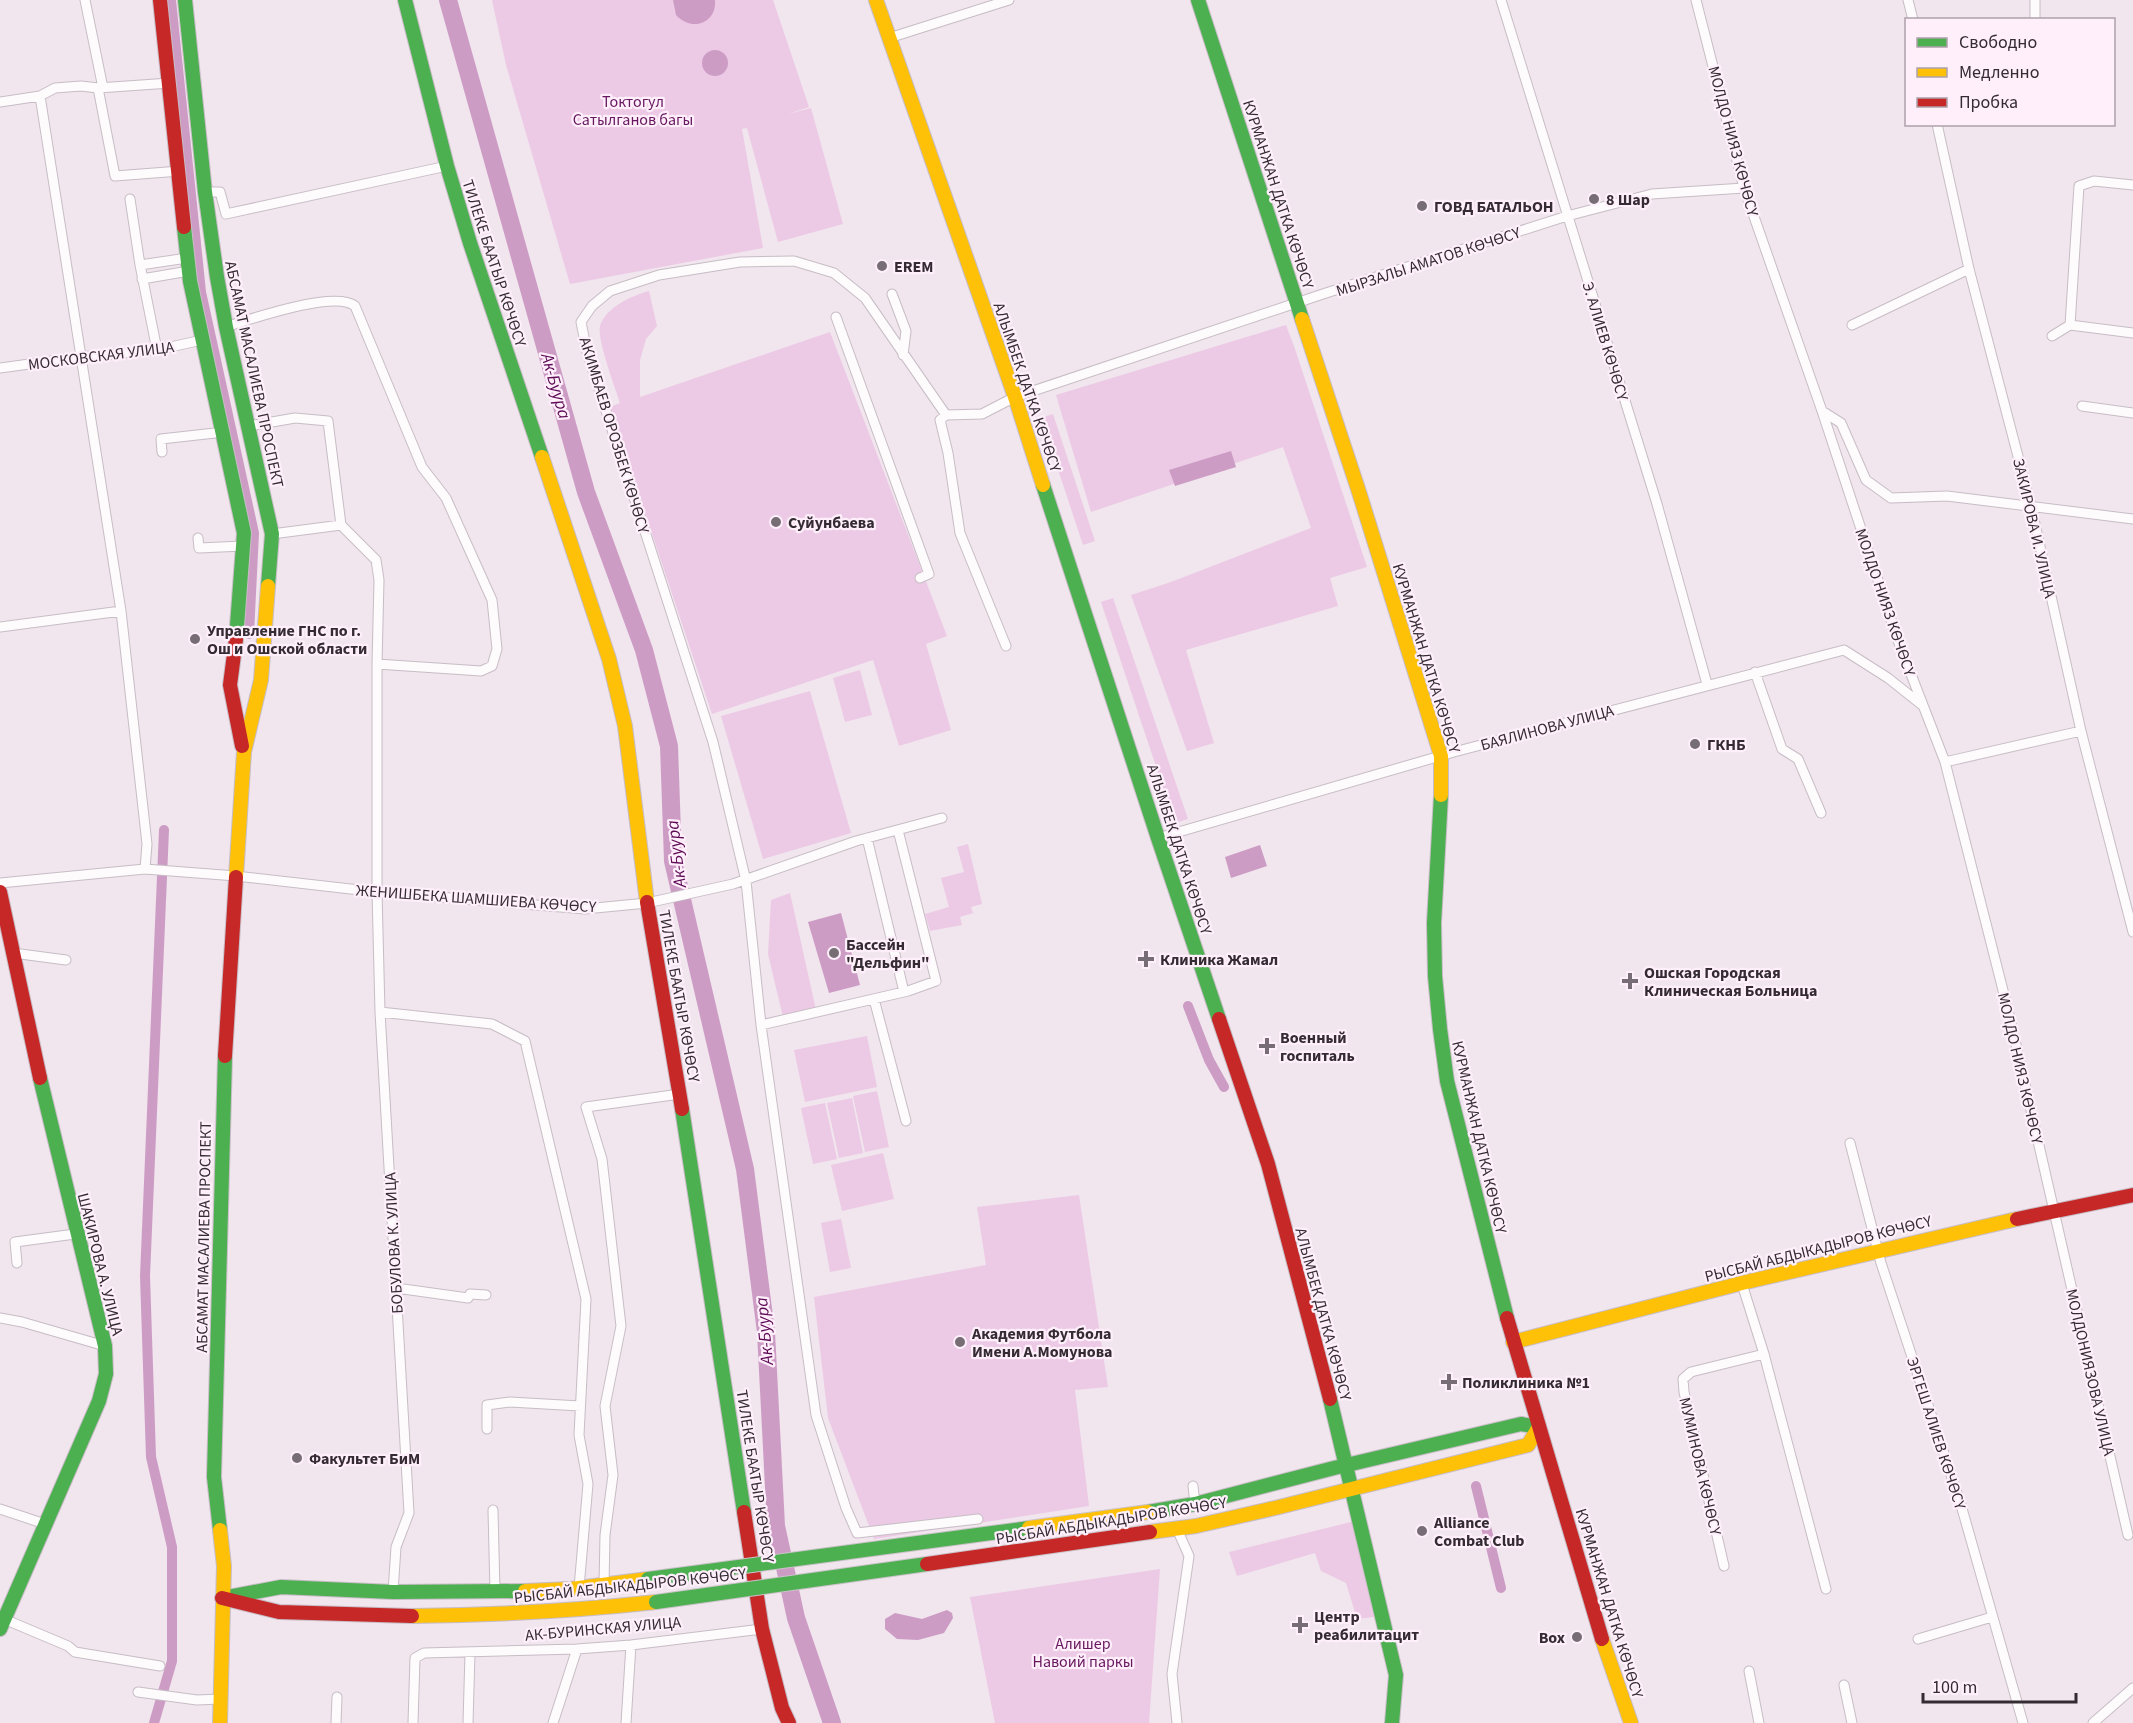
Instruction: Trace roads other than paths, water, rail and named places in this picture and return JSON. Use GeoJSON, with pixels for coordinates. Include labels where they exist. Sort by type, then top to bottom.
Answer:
{"type":"FeatureCollection","features":[{"type":"Feature","properties":{"kind":"main road","name":"АБСАМАТ МАСАЛИЕВА ПРОСПЕКТ"},"geometry":{"type":"LineString","coordinates":[[160,0],[180,171],[188,265],[244,533],[239,610],[230,685],[244,752]]}},
{"type":"Feature","properties":{"kind":"main road","name":"АБСАМАТ МАСАЛИЕВА ПРОСПЕКТ"},"geometry":{"type":"LineString","coordinates":[[185,0],[216,276],[272,534],[261,680],[244,752],[227,1004],[214,1478],[222,1541],[220,1723]]}},
{"type":"Feature","properties":{"kind":"main road","name":"ТИЛЕКЕ БААТЫР КӨЧӨСҮ"},"geometry":{"type":"LineString","coordinates":[[405,0],[447,166],[470,243],[609,659],[626,726],[647,903],[680,1094],[762,1629]]}},
{"type":"Feature","properties":{"kind":"main road","name":"АЛЫМБЕК ДАТКА КӨЧӨСҮ"},"geometry":{"type":"LineString","coordinates":[[876,0],[1015,397],[1158,838],[1268,1164],[1347,1465],[1396,1675],[1392,1723]]}},
{"type":"Feature","properties":{"kind":"main road","name":"КУРМАНЖАН ДАТКА КӨЧӨСҮ"},"geometry":{"type":"LineString","coordinates":[[1198,0],[1298,303],[1441,756],[1443,788],[1435,870],[1434,946],[1441,1049],[1513,1342],[1602,1640],[1630,1723]]}},
{"type":"Feature","properties":{"kind":"main road","name":"ШАКИРОВА А. УЛИЦА"},"geometry":{"type":"LineString","coordinates":[[0,892],[75,1234],[105,1346],[107,1363],[102,1391],[2,1624]]}},
{"type":"Feature","properties":{"kind":"main road","name":"РЫСБАЙ АБДЫКАДЫРОВ КӨЧӨСҮ"},"geometry":{"type":"LineString","coordinates":[[1513,1342],[1878,1250],[2054,1210],[2133,1195]]}},
{"type":"Feature","properties":{"kind":"main road"},"geometry":{"type":"LineString","coordinates":[[1347,1465],[1521,1424],[1539,1427]]}},
{"type":"Feature","properties":{"kind":"main road","name":"РЫСБАЙ АБДЫКАДЫРОВ КӨЧӨСҮ"},"geometry":{"type":"LineString","coordinates":[[222,1598],[279,1612],[411,1616],[570,1611],[656,1602],[1196,1526],[1353,1490],[1528,1445],[1539,1427]]}},
{"type":"Feature","properties":{"kind":"main road","name":"РЫСБАЙ АБДЫКАДЫРОВ КӨЧӨСҮ"},"geometry":{"type":"LineString","coordinates":[[222,1598],[281,1587],[393,1592],[495,1592],[579,1588],[1148,1512],[1195,1504],[1347,1465]]}},
{"type":"Feature","properties":{"kind":"main road"},"geometry":{"type":"LineString","coordinates":[[762,1629],[782,1708],[789,1723]]}},
{"type":"Feature","properties":{"kind":"street"},"geometry":{"type":"LineString","coordinates":[[85,0],[115,176],[180,171]]}},
{"type":"Feature","properties":{"kind":"street"},"geometry":{"type":"LineString","coordinates":[[889,38],[981,4],[1010,0]]}},
{"type":"Feature","properties":{"kind":"street","name":"Э. АЛИЕВ КӨЧӨСҮ"},"geometry":{"type":"LineString","coordinates":[[1502,0],[1658,504],[1707,684]]}},
{"type":"Feature","properties":{"kind":"street","name":"МОЛДО НИЯЗ КӨЧӨСҮ"},"geometry":{"type":"LineString","coordinates":[[1696,0],[1744,188],[1822,411],[1897,638],[1945,762],[1990,937],[2054,1210]]}},
{"type":"Feature","properties":{"kind":"street"},"geometry":{"type":"LineString","coordinates":[[1908,0],[1912,18]]}},
{"type":"Feature","properties":{"kind":"street"},"geometry":{"type":"LineString","coordinates":[[2035,0],[2035,18]]}},
{"type":"Feature","properties":{"kind":"street"},"geometry":{"type":"LineString","coordinates":[[0,102],[40,96],[55,88],[81,86],[100,88],[170,83]]}},
{"type":"Feature","properties":{"kind":"street"},"geometry":{"type":"LineString","coordinates":[[40,96],[121,611],[149,869]]}},
{"type":"Feature","properties":{"kind":"street","name":"ЗАКИРОВА И. УЛИЦА"},"geometry":{"type":"LineString","coordinates":[[1937,126],[1970,268],[2031,506],[2081,731],[2133,932]]}},
{"type":"Feature","properties":{"kind":"street"},"geometry":{"type":"LineString","coordinates":[[205,192],[220,192],[226,214],[447,166]]}},
{"type":"Feature","properties":{"kind":"street"},"geometry":{"type":"LineString","coordinates":[[2070,325],[2079,186],[2094,181],[2133,185]]}},
{"type":"Feature","properties":{"kind":"street","name":"МЫРЗАЛЫ АМАТОВ КӨЧӨСҮ"},"geometry":{"type":"LineString","coordinates":[[1015,397],[1567,216],[1652,194],[1744,188]]}},
{"type":"Feature","properties":{"kind":"street"},"geometry":{"type":"LineString","coordinates":[[130,199],[142,279],[158,350]]}},
{"type":"Feature","properties":{"kind":"street","name":"АКИМБАЕВ ОРОЗБЕК КӨЧӨСҮ"},"geometry":{"type":"LineString","coordinates":[[746,881],[713,742],[587,352],[581,322],[591,306],[610,291],[659,275],[740,262],[794,261],[834,273],[865,298],[946,415]]}},
{"type":"Feature","properties":{"kind":"street"},"geometry":{"type":"LineString","coordinates":[[140,265],[188,265]]}},
{"type":"Feature","properties":{"kind":"street"},"geometry":{"type":"LineString","coordinates":[[142,279],[188,265]]}},
{"type":"Feature","properties":{"kind":"street"},"geometry":{"type":"LineString","coordinates":[[1852,325],[1970,268]]}},
{"type":"Feature","properties":{"kind":"street"},"geometry":{"type":"LineString","coordinates":[[892,294],[906,331],[903,355]]}},
{"type":"Feature","properties":{"kind":"street"},"geometry":{"type":"LineString","coordinates":[[226,327],[274,312],[329,302],[343,301],[355,306],[422,467],[446,498],[477,564],[492,600],[497,649],[492,666],[481,671],[377,664]]}},
{"type":"Feature","properties":{"kind":"street"},"geometry":{"type":"LineString","coordinates":[[836,317],[928,574],[920,578]]}},
{"type":"Feature","properties":{"kind":"street"},"geometry":{"type":"LineString","coordinates":[[2052,336],[2070,325],[2133,333]]}},
{"type":"Feature","properties":{"kind":"street","name":"МОСКОВСКАЯ УЛИЦА"},"geometry":{"type":"LineString","coordinates":[[0,368],[80,357],[158,350],[202,340]]}},
{"type":"Feature","properties":{"kind":"street"},"geometry":{"type":"LineString","coordinates":[[1006,646],[960,533],[948,453],[940,420],[946,415],[982,414],[1015,397]]}},
{"type":"Feature","properties":{"kind":"street"},"geometry":{"type":"LineString","coordinates":[[2082,406],[2133,413]]}},
{"type":"Feature","properties":{"kind":"street"},"geometry":{"type":"LineString","coordinates":[[1822,411],[1841,423],[1866,480],[1890,498],[1947,496],[2133,519]]}},
{"type":"Feature","properties":{"kind":"street"},"geometry":{"type":"LineString","coordinates":[[249,426],[296,418],[328,421],[341,525],[272,534]]}},
{"type":"Feature","properties":{"kind":"street"},"geometry":{"type":"LineString","coordinates":[[162,452],[160,438],[224,432]]}},
{"type":"Feature","properties":{"kind":"street","name":"БОБУЛОВА К. УЛИЦА"},"geometry":{"type":"LineString","coordinates":[[341,525],[372,556],[377,565],[379,580],[377,892],[380,1012],[409,1513],[396,1547],[393,1592]]}},
{"type":"Feature","properties":{"kind":"street"},"geometry":{"type":"LineString","coordinates":[[198,538],[198,548],[243,546]]}},
{"type":"Feature","properties":{"kind":"street"},"geometry":{"type":"LineString","coordinates":[[0,627],[121,611]]}},
{"type":"Feature","properties":{"kind":"street","name":"БАЯЛИНОВА УЛИЦА"},"geometry":{"type":"LineString","coordinates":[[1158,838],[1441,756],[1707,684],[1844,650],[1888,678],[1923,706]]}},
{"type":"Feature","properties":{"kind":"street"},"geometry":{"type":"LineString","coordinates":[[1755,672],[1782,749],[1798,759],[1821,813]]}},
{"type":"Feature","properties":{"kind":"street"},"geometry":{"type":"LineString","coordinates":[[1945,762],[2081,731]]}},
{"type":"Feature","properties":{"kind":"street","name":"ЖЕНИШБЕКА ШАМШИЕВА КӨЧӨСҮ"},"geometry":{"type":"LineString","coordinates":[[0,883],[149,869],[377,892],[585,909],[647,903],[746,881],[867,838],[942,818]]}},
{"type":"Feature","properties":{"kind":"street"},"geometry":{"type":"LineString","coordinates":[[761,1025],[904,992],[936,981],[898,830]]}},
{"type":"Feature","properties":{"kind":"street"},"geometry":{"type":"LineString","coordinates":[[867,838],[904,992]]}},
{"type":"Feature","properties":{"kind":"street"},"geometry":{"type":"LineString","coordinates":[[746,881],[761,1025],[816,1414],[846,1508],[857,1533],[978,1519]]}},
{"type":"Feature","properties":{"kind":"street"},"geometry":{"type":"LineString","coordinates":[[13,953],[66,960]]}},
{"type":"Feature","properties":{"kind":"street"},"geometry":{"type":"LineString","coordinates":[[874,999],[906,1121]]}},
{"type":"Feature","properties":{"kind":"street"},"geometry":{"type":"LineString","coordinates":[[380,1012],[492,1024],[525,1041],[586,1299],[579,1435],[588,1484],[579,1588]]}},
{"type":"Feature","properties":{"kind":"street"},"geometry":{"type":"LineString","coordinates":[[604,1585],[605,1536],[613,1475],[605,1406],[621,1326],[602,1159],[586,1107],[680,1094]]}},
{"type":"Feature","properties":{"kind":"street","name":"ЭРГЕШ АЛИЕВ КӨЧӨСҮ"},"geometry":{"type":"LineString","coordinates":[[1850,1143],[1878,1250],[1961,1505],[2023,1723]]}},
{"type":"Feature","properties":{"kind":"street","name":"МОЛДОНИЯЗОВА УЛИЦА"},"geometry":{"type":"LineString","coordinates":[[2054,1210],[2127,1535]]}},
{"type":"Feature","properties":{"kind":"street"},"geometry":{"type":"LineString","coordinates":[[18,1263],[15,1242],[75,1234]]}},
{"type":"Feature","properties":{"kind":"street"},"geometry":{"type":"LineString","coordinates":[[1742,1284],[1764,1354],[1826,1589]]}},
{"type":"Feature","properties":{"kind":"street"},"geometry":{"type":"LineString","coordinates":[[396,1288],[468,1299],[470,1294],[486,1295]]}},
{"type":"Feature","properties":{"kind":"street"},"geometry":{"type":"LineString","coordinates":[[0,1318],[22,1322],[105,1346]]}},
{"type":"Feature","properties":{"kind":"street","name":"МУМИНОВА КӨЧӨСҮ"},"geometry":{"type":"LineString","coordinates":[[1724,1566],[1684,1392],[1683,1379],[1691,1372],[1764,1354]]}},
{"type":"Feature","properties":{"kind":"street"},"geometry":{"type":"LineString","coordinates":[[487,1429],[487,1405],[510,1401],[580,1406]]}},
{"type":"Feature","properties":{"kind":"street"},"geometry":{"type":"LineString","coordinates":[[1193,1486],[1195,1504]]}},
{"type":"Feature","properties":{"kind":"street"},"geometry":{"type":"LineString","coordinates":[[0,1509],[45,1524]]}},
{"type":"Feature","properties":{"kind":"street"},"geometry":{"type":"LineString","coordinates":[[493,1510],[495,1592]]}},
{"type":"Feature","properties":{"kind":"street"},"geometry":{"type":"LineString","coordinates":[[1177,1529],[1189,1556],[1172,1674],[1177,1723]]}},
{"type":"Feature","properties":{"kind":"street"},"geometry":{"type":"LineString","coordinates":[[1918,1640],[1992,1617]]}},
{"type":"Feature","properties":{"kind":"street"},"geometry":{"type":"LineString","coordinates":[[2,1624],[68,1646],[75,1652],[160,1666]]}},
{"type":"Feature","properties":{"kind":"street","name":"АК-БУРИНСКАЯ УЛИЦА"},"geometry":{"type":"LineString","coordinates":[[413,1723],[415,1658],[424,1653],[577,1649],[631,1645],[762,1629]]}},
{"type":"Feature","properties":{"kind":"street"},"geometry":{"type":"LineString","coordinates":[[626,1723],[631,1645]]}},
{"type":"Feature","properties":{"kind":"street"},"geometry":{"type":"LineString","coordinates":[[553,1723],[577,1649]]}},
{"type":"Feature","properties":{"kind":"street"},"geometry":{"type":"LineString","coordinates":[[468,1723],[470,1653]]}},
{"type":"Feature","properties":{"kind":"street"},"geometry":{"type":"LineString","coordinates":[[1749,1671],[1759,1723]]}},
{"type":"Feature","properties":{"kind":"street"},"geometry":{"type":"LineString","coordinates":[[1844,1686],[1852,1723]]}},
{"type":"Feature","properties":{"kind":"street"},"geometry":{"type":"LineString","coordinates":[[2093,1723],[2133,1688]]}},
{"type":"Feature","properties":{"kind":"street"},"geometry":{"type":"LineString","coordinates":[[138,1692],[197,1700],[220,1699]]}},
{"type":"Feature","properties":{"kind":"street"},"geometry":{"type":"LineString","coordinates":[[336,1723],[337,1696]]}},
{"type":"Feature","properties":{"kind":"waterway"},"geometry":{"type":"LineString","coordinates":[[171,0],[201,292],[254,533],[249,634]]}},
{"type":"Feature","properties":{"kind":"waterway","name":"Ак-Буура"},"geometry":{"type":"LineString","coordinates":[[448,0],[586,492],[644,650],[669,746],[673,861],[745,1169],[766,1332],[776,1526],[796,1618],[832,1723]]}},
{"type":"Feature","properties":{"kind":"waterway"},"geometry":{"type":"LineString","coordinates":[[154,1723],[172,1661],[172,1547],[151,1457],[145,1276],[164,830]]}},
{"type":"Feature","properties":{"kind":"waterway"},"geometry":{"type":"LineString","coordinates":[[1188,1006],[1209,1060],[1224,1087]]}},
{"type":"Feature","properties":{"kind":"waterway"},"geometry":{"type":"LineString","coordinates":[[1476,1486],[1501,1588]]}},
{"type":"Feature","properties":{"kind":"place","name":"8 Шар"},"geometry":{"type":"Point","coordinates":[1594,199]}},
{"type":"Feature","properties":{"kind":"place","name":"ГОВД БАТАЛЬОН"},"geometry":{"type":"Point","coordinates":[1422,206]}},
{"type":"Feature","properties":{"kind":"place","name":"EREM"},"geometry":{"type":"Point","coordinates":[882,266]}},
{"type":"Feature","properties":{"kind":"place","name":"Суйунбаева"},"geometry":{"type":"Point","coordinates":[776,522]}},
{"type":"Feature","properties":{"kind":"place","name":"Управление ГНС по г. Ош и Ошской области"},"geometry":{"type":"Point","coordinates":[195,639]}},
{"type":"Feature","properties":{"kind":"place","name":"ГКНБ"},"geometry":{"type":"Point","coordinates":[1695,744]}},
{"type":"Feature","properties":{"kind":"place","name":"Бассейн \"Дельфин\""},"geometry":{"type":"Point","coordinates":[834,953]}},
{"type":"Feature","properties":{"kind":"place","name":"Клиника Жамал"},"geometry":{"type":"Point","coordinates":[1146,959]}},
{"type":"Feature","properties":{"kind":"place","name":"Ошская Городская Клиническая Больница"},"geometry":{"type":"Point","coordinates":[1630,981]}},
{"type":"Feature","properties":{"kind":"place","name":"Военный госпиталь"},"geometry":{"type":"Point","coordinates":[1267,1046]}},
{"type":"Feature","properties":{"kind":"place","name":"Академия Футбола Имени А.Момунова"},"geometry":{"type":"Point","coordinates":[960,1342]}},
{"type":"Feature","properties":{"kind":"place","name":"Поликлиника №1"},"geometry":{"type":"Point","coordinates":[1449,1382]}},
{"type":"Feature","properties":{"kind":"place","name":"Факультет БиМ"},"geometry":{"type":"Point","coordinates":[297,1458]}},
{"type":"Feature","properties":{"kind":"place","name":"Alliance Combat Club"},"geometry":{"type":"Point","coordinates":[1422,1531]}},
{"type":"Feature","properties":{"kind":"place","name":"Центр реабилитацит"},"geometry":{"type":"Point","coordinates":[1300,1625]}},
{"type":"Feature","properties":{"kind":"place","name":"Box"},"geometry":{"type":"Point","coordinates":[1577,1637]}},
{"type":"Feature","properties":{"kind":"park label","name":"Токтогул Сатылганов багы"},"geometry":{"type":"Point","coordinates":[633,110]}},
{"type":"Feature","properties":{"kind":"park label","name":"Алишер Навоий паркы"},"geometry":{"type":"Point","coordinates":[1083,1652]}}]}
